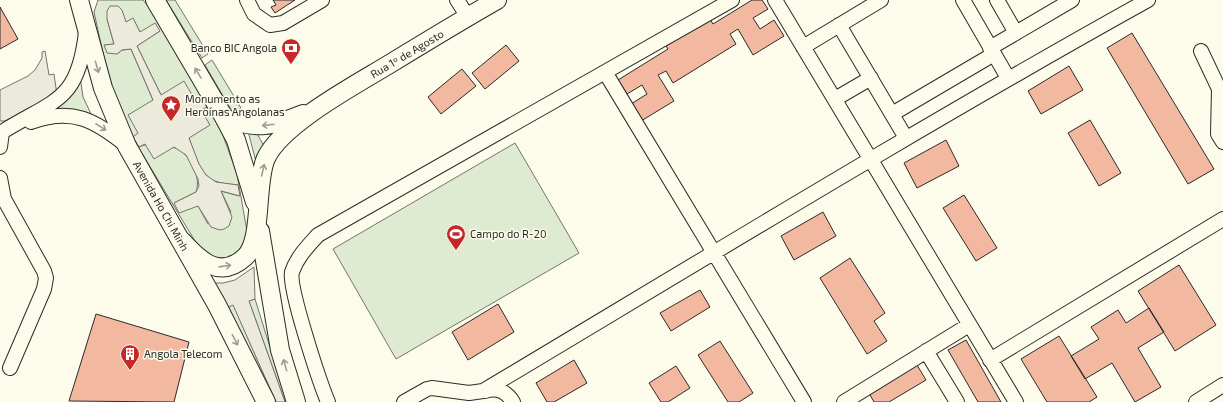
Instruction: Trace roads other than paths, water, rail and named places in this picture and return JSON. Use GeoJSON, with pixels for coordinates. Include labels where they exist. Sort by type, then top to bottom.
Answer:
{"type":"FeatureCollection","features":[{"type":"Feature","properties":{"kind":"main road","name":"Avenida Ho Chi Minh"},"geometry":{"type":"LineString","coordinates":[[79,0],[103,88],[127,146],[182,241],[266,402]]}},
{"type":"Feature","properties":{"kind":"main road"},"geometry":{"type":"LineString","coordinates":[[86,29],[88,0]]}},
{"type":"Feature","properties":{"kind":"main road"},"geometry":{"type":"LineString","coordinates":[[155,0],[225,118],[236,140],[257,208],[262,251],[280,350],[296,402]]}},
{"type":"Feature","properties":{"kind":"main road","name":"Rua 1º de Agosto"},"geometry":{"type":"LineString","coordinates":[[318,108],[497,0]]}},
{"type":"Feature","properties":{"kind":"main road"},"geometry":{"type":"LineString","coordinates":[[225,118],[242,124],[267,126],[318,108]]}},
{"type":"Feature","properties":{"kind":"main road"},"geometry":{"type":"LineString","coordinates":[[182,241],[193,254],[207,264],[215,267],[227,267],[234,264],[250,251],[254,240],[257,208],[266,158],[280,140],[318,108]]}},
{"type":"Feature","properties":{"kind":"street"},"geometry":{"type":"LineString","coordinates":[[247,0],[254,14],[270,25],[283,23],[322,0]]}},
{"type":"Feature","properties":{"kind":"street"},"geometry":{"type":"LineString","coordinates":[[457,0],[468,17]]}},
{"type":"Feature","properties":{"kind":"street"},"geometry":{"type":"LineString","coordinates":[[328,402],[295,297],[292,274],[303,251],[324,232],[732,0]]}},
{"type":"Feature","properties":{"kind":"street"},"geometry":{"type":"LineString","coordinates":[[775,0],[1016,402]]}},
{"type":"Feature","properties":{"kind":"street"},"geometry":{"type":"LineString","coordinates":[[803,47],[881,0]]}},
{"type":"Feature","properties":{"kind":"street"},"geometry":{"type":"LineString","coordinates":[[963,0],[1008,78]]}},
{"type":"Feature","properties":{"kind":"street"},"geometry":{"type":"LineString","coordinates":[[996,0],[1016,33]]}},
{"type":"Feature","properties":{"kind":"street"},"geometry":{"type":"LineString","coordinates":[[892,114],[992,51],[1016,33],[1072,0]]}},
{"type":"Feature","properties":{"kind":"street"},"geometry":{"type":"LineString","coordinates":[[474,402],[483,392],[906,138],[1008,78],[1148,0]]}},
{"type":"Feature","properties":{"kind":"street"},"geometry":{"type":"LineString","coordinates":[[839,25],[906,138]]}},
{"type":"Feature","properties":{"kind":"street"},"geometry":{"type":"LineString","coordinates":[[1,132],[58,100],[70,87],[83,56],[86,29]]}},
{"type":"Feature","properties":{"kind":"street"},"geometry":{"type":"LineString","coordinates":[[1201,51],[1219,89],[1218,134],[1223,142]]}},
{"type":"Feature","properties":{"kind":"street"},"geometry":{"type":"LineString","coordinates":[[605,72],[804,402]]}},
{"type":"Feature","properties":{"kind":"street"},"geometry":{"type":"LineString","coordinates":[[835,99],[871,78]]}},
{"type":"Feature","properties":{"kind":"street"},"geometry":{"type":"LineString","coordinates":[[1,132],[51,116],[71,116],[92,121],[105,128],[127,146]]}},
{"type":"Feature","properties":{"kind":"street"},"geometry":{"type":"LineString","coordinates":[[0,147],[1,132]]}},
{"type":"Feature","properties":{"kind":"street"},"geometry":{"type":"LineString","coordinates":[[0,178],[2,197],[44,271],[46,278],[44,289],[10,368]]}},
{"type":"Feature","properties":{"kind":"street"},"geometry":{"type":"LineString","coordinates":[[990,360],[1223,220]]}},
{"type":"Feature","properties":{"kind":"street"},"geometry":{"type":"LineString","coordinates":[[852,400],[926,351],[969,325]]}},
{"type":"Feature","properties":{"kind":"street"},"geometry":{"type":"LineString","coordinates":[[926,351],[957,402]]}},
{"type":"Feature","properties":{"kind":"street"},"geometry":{"type":"LineString","coordinates":[[1205,400],[1223,385]]}},
{"type":"Feature","properties":{"kind":"street"},"geometry":{"type":"LineString","coordinates":[[404,402],[427,389],[432,388],[469,393],[483,392],[490,389],[503,391],[513,402]]}},
{"type":"Feature","properties":{"kind":"place","name":"Banco BIC Angola"},"geometry":{"type":"Point","coordinates":[291,65]}},
{"type":"Feature","properties":{"kind":"place","name":"Monumento as Heroínas Angolanas"},"geometry":{"type":"Point","coordinates":[171,122]}},
{"type":"Feature","properties":{"kind":"place","name":"Campo do R-20"},"geometry":{"type":"Point","coordinates":[456,251]}},
{"type":"Feature","properties":{"kind":"place","name":"Angola Telecom"},"geometry":{"type":"Point","coordinates":[130,371]}}]}
